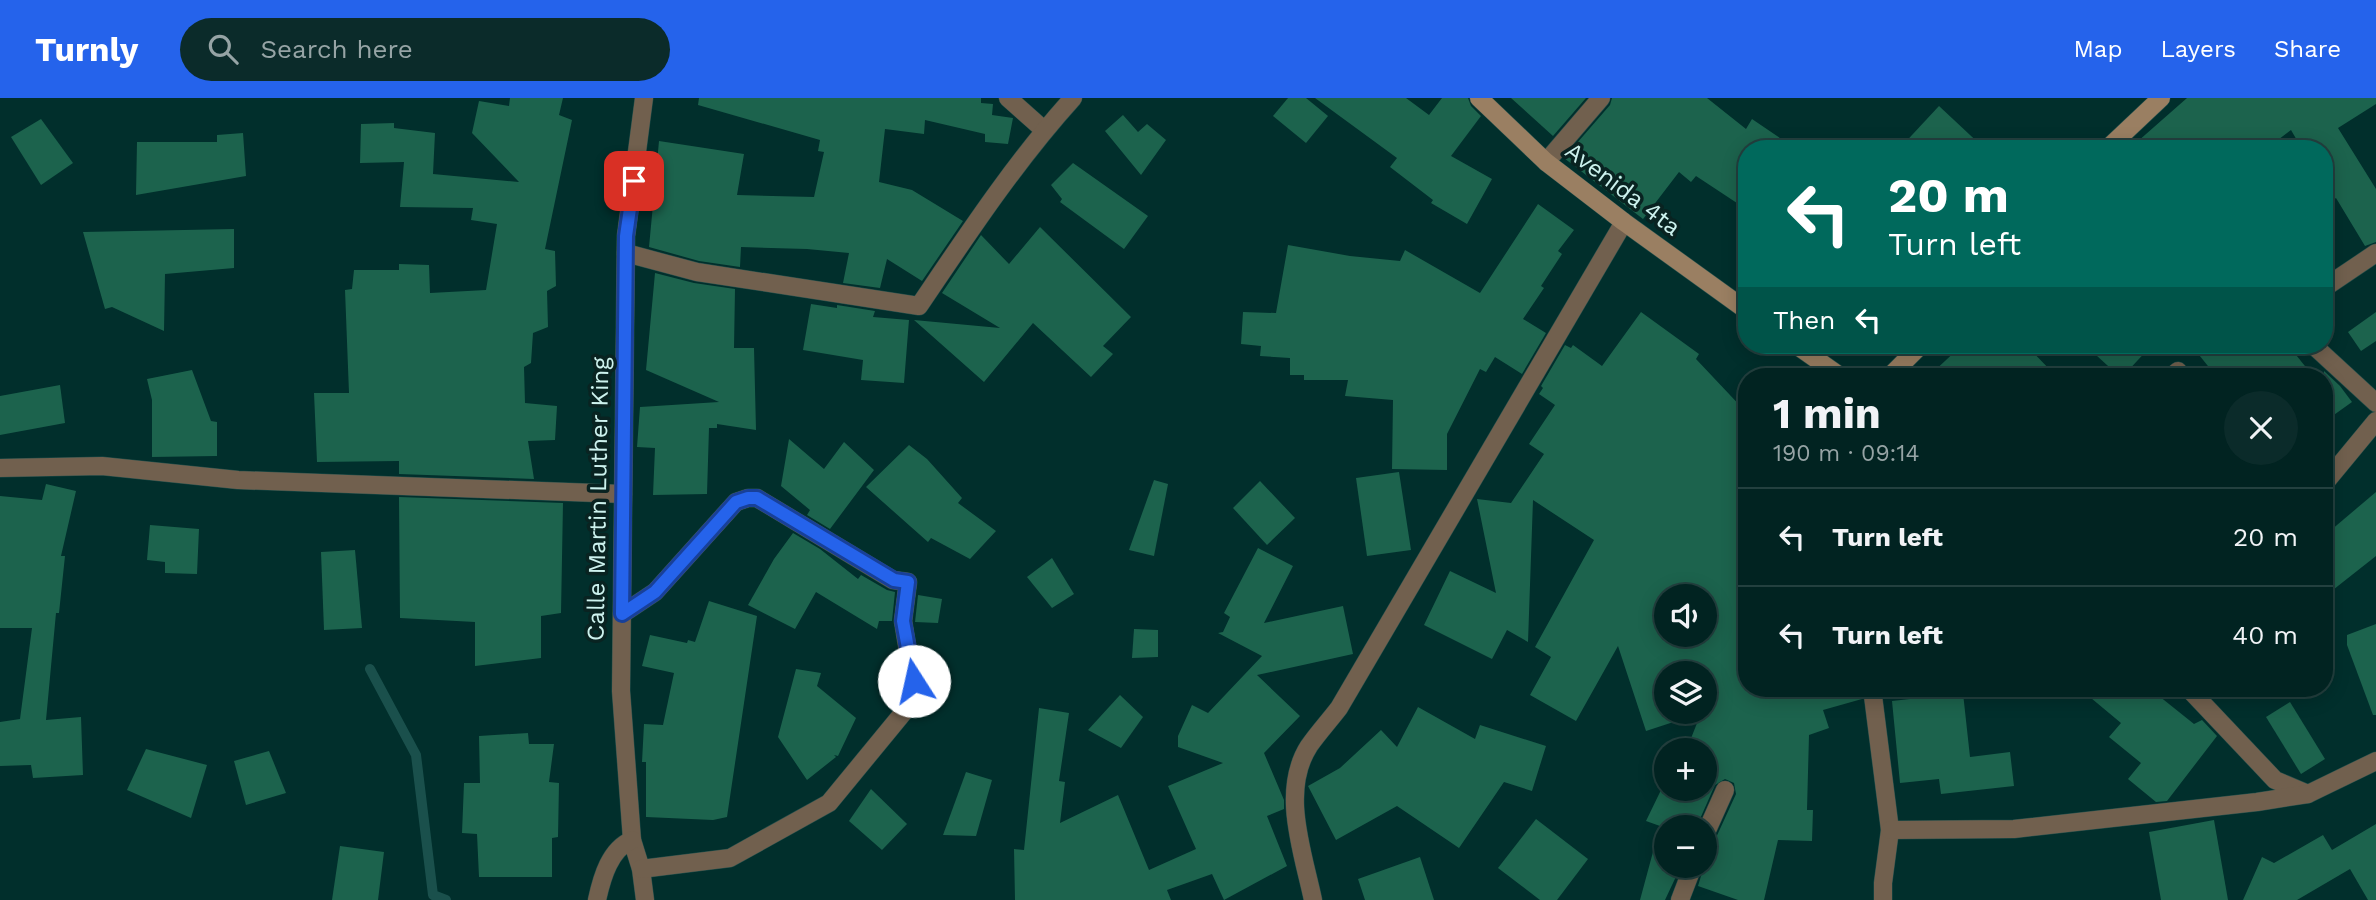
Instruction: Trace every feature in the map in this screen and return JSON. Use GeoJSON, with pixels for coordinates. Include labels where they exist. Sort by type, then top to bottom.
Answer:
{"type":"FeatureCollection","features":[{"type":"Feature","properties":{"kind":"street","name":"Calle Martin Luther King"},"geometry":{"type":"LineString","coordinates":[[644,98],[626,253],[621,691],[632,840],[641,869],[645,900]]}},
{"type":"Feature","properties":{"kind":"street"},"geometry":{"type":"LineString","coordinates":[[1008,98],[1044,130]]}},
{"type":"Feature","properties":{"kind":"street"},"geometry":{"type":"LineString","coordinates":[[626,253],[697,272],[919,306],[1044,130],[1073,98]]}},
{"type":"Feature","properties":{"kind":"street","name":"Avenida 4ta"},"geometry":{"type":"LineString","coordinates":[[1479,98],[1546,162],[1738,304]]}},
{"type":"Feature","properties":{"kind":"street"},"geometry":{"type":"LineString","coordinates":[[1546,162],[1601,98]]}},
{"type":"Feature","properties":{"kind":"street"},"geometry":{"type":"LineString","coordinates":[[2116,140],[2161,98]]}},
{"type":"Feature","properties":{"kind":"street"},"geometry":{"type":"LineString","coordinates":[[1313,900],[1295,814],[1295,784],[1308,747],[1339,708],[1624,222]]}},
{"type":"Feature","properties":{"kind":"street"},"geometry":{"type":"LineString","coordinates":[[2333,282],[2376,253]]}},
{"type":"Feature","properties":{"kind":"street"},"geometry":{"type":"LineString","coordinates":[[1809,354],[1829,368]]}},
{"type":"Feature","properties":{"kind":"street"},"geometry":{"type":"LineString","coordinates":[[1898,368],[1912,354]]}},
{"type":"Feature","properties":{"kind":"street"},"geometry":{"type":"LineString","coordinates":[[2324,354],[2376,403]]}},
{"type":"Feature","properties":{"kind":"street"},"geometry":{"type":"LineString","coordinates":[[2333,473],[2376,421]]}},
{"type":"Feature","properties":{"kind":"street"},"geometry":{"type":"LineString","coordinates":[[0,468],[102,466],[238,480],[623,494]]}},
{"type":"Feature","properties":{"kind":"street"},"geometry":{"type":"LineString","coordinates":[[622,614],[655,592],[736,502],[748,498],[757,498],[894,580],[908,582],[903,621],[914,681],[903,713],[829,803],[730,858],[641,869]]}},
{"type":"Feature","properties":{"kind":"street"},"geometry":{"type":"LineString","coordinates":[[1873,697],[1890,830],[1882,883],[1883,900]]}},
{"type":"Feature","properties":{"kind":"street"},"geometry":{"type":"LineString","coordinates":[[2197,697],[2275,780],[2308,793]]}},
{"type":"Feature","properties":{"kind":"street"},"geometry":{"type":"LineString","coordinates":[[1890,830],[2014,829],[2257,802],[2308,793],[2376,761]]}},
{"type":"Feature","properties":{"kind":"street"},"geometry":{"type":"LineString","coordinates":[[1714,815],[1725,790]]}},
{"type":"Feature","properties":{"kind":"street"},"geometry":{"type":"LineString","coordinates":[[597,900],[612,856],[620,845],[632,840]]}},
{"type":"Feature","properties":{"kind":"street"},"geometry":{"type":"LineString","coordinates":[[1680,900],[1688,878]]}},
{"type":"Feature","properties":{"kind":"building"},"geometry":{"type":"Polygon","coordinates":[[[510,98],[563,98],[559,115],[572,120],[545,249],[555,251],[556,286],[547,291],[548,327],[533,333],[531,363],[524,367],[525,403],[557,406],[555,440],[528,441],[534,479],[399,474],[399,461],[317,462],[314,393],[349,393],[345,290],[352,289],[354,270],[399,270],[399,264],[429,265],[430,293],[486,290],[497,224],[471,220],[473,208],[400,207],[404,162],[360,163],[361,124],[394,123],[394,128],[435,133],[433,174],[519,182],[472,133],[479,101],[509,106],[510,98]]]}},
{"type":"Feature","properties":{"kind":"building"},"geometry":{"type":"Polygon","coordinates":[[[699,98],[981,98],[981,103],[993,104],[992,115],[1013,118],[1008,144],[985,142],[985,134],[925,120],[924,134],[885,129],[879,182],[912,190],[963,221],[922,281],[887,259],[880,288],[843,283],[849,253],[741,247],[740,267],[699,261],[649,247],[659,141],[744,154],[737,195],[814,197],[824,152],[818,151],[820,140],[698,105],[699,98]]]}},
{"type":"Feature","properties":{"kind":"building"},"geometry":{"type":"Polygon","coordinates":[[[1288,98],[1306,98],[1328,116],[1306,143],[1273,116],[1288,98]]]}},
{"type":"Feature","properties":{"kind":"building"},"geometry":{"type":"Polygon","coordinates":[[[1315,98],[1406,98],[1429,115],[1442,98],[1468,98],[1471,106],[1481,116],[1451,156],[1492,179],[1467,224],[1431,203],[1433,200],[1390,167],[1397,158],[1315,98]]]}},
{"type":"Feature","properties":{"kind":"building"},"geometry":{"type":"Polygon","coordinates":[[[1511,98],[1586,98],[1553,136],[1511,98]]]}},
{"type":"Feature","properties":{"kind":"building"},"geometry":{"type":"Polygon","coordinates":[[[1612,98],[1707,98],[1746,129],[1752,119],[1783,140],[1738,140],[1738,204],[1696,176],[1691,182],[1679,172],[1643,219],[1564,158],[1610,105],[1612,98]]]}},
{"type":"Feature","properties":{"kind":"building"},"geometry":{"type":"Polygon","coordinates":[[[2187,98],[2376,98],[2376,104],[2338,128],[2376,189],[2376,242],[2365,246],[2336,198],[2333,200],[2333,140],[2297,140],[2291,130],[2278,140],[2139,140],[2187,98]]]}},
{"type":"Feature","properties":{"kind":"building"},"geometry":{"type":"Polygon","coordinates":[[[1939,106],[1975,140],[1907,140],[1939,106]]]}},
{"type":"Feature","properties":{"kind":"building"},"geometry":{"type":"Polygon","coordinates":[[[1123,115],[1138,132],[1147,124],[1166,140],[1141,175],[1105,131],[1123,115]]]}},
{"type":"Feature","properties":{"kind":"building"},"geometry":{"type":"Polygon","coordinates":[[[41,119],[73,163],[41,185],[11,137],[41,119]]]}},
{"type":"Feature","properties":{"kind":"building"},"geometry":{"type":"Polygon","coordinates":[[[243,133],[246,176],[136,195],[137,142],[217,142],[217,135],[243,133]]]}},
{"type":"Feature","properties":{"kind":"building"},"geometry":{"type":"Polygon","coordinates":[[[1073,163],[1148,216],[1124,249],[1060,202],[1062,199],[1051,185],[1073,163]]]}},
{"type":"Feature","properties":{"kind":"building"},"geometry":{"type":"Polygon","coordinates":[[[1538,204],[1574,230],[1558,251],[1562,254],[1523,319],[1546,333],[1522,374],[1495,357],[1486,372],[1480,369],[1447,434],[1447,470],[1392,469],[1393,400],[1345,396],[1348,380],[1304,380],[1304,375],[1290,375],[1290,358],[1260,356],[1261,346],[1241,344],[1243,312],[1276,313],[1288,245],[1350,256],[1400,261],[1405,250],[1480,293],[1538,204]]]}},
{"type":"Feature","properties":{"kind":"building"},"geometry":{"type":"Polygon","coordinates":[[[1040,227],[1131,317],[1103,346],[1113,354],[1091,377],[1033,323],[984,382],[914,320],[1000,328],[942,293],[981,235],[1009,264],[1040,227]]]}},
{"type":"Feature","properties":{"kind":"building"},"geometry":{"type":"Polygon","coordinates":[[[234,229],[234,268],[165,274],[164,331],[112,307],[105,309],[83,232],[234,229]]]}},
{"type":"Feature","properties":{"kind":"building"},"geometry":{"type":"Polygon","coordinates":[[[655,273],[694,283],[735,289],[734,348],[754,348],[756,430],[717,424],[717,428],[709,428],[707,494],[653,495],[655,448],[637,447],[640,407],[719,402],[646,370],[655,273]]]}},
{"type":"Feature","properties":{"kind":"building"},"geometry":{"type":"Polygon","coordinates":[[[811,304],[875,311],[873,317],[909,320],[904,383],[861,380],[863,360],[803,350],[811,304]]]}},
{"type":"Feature","properties":{"kind":"building"},"geometry":{"type":"Polygon","coordinates":[[[1641,312],[1699,354],[1696,359],[1738,404],[1738,697],[1862,697],[1823,710],[1829,728],[1809,735],[1807,810],[1813,810],[1812,841],[1778,840],[1764,900],[1738,900],[1698,886],[1700,878],[1717,878],[1717,835],[1736,794],[1734,783],[1725,779],[1717,784],[1717,738],[1691,738],[1697,724],[1717,724],[1717,661],[1654,661],[1654,724],[1667,724],[1646,731],[1618,646],[1576,721],[1530,695],[1551,657],[1535,647],[1594,540],[1533,500],[1528,642],[1507,630],[1492,659],[1424,625],[1450,571],[1496,593],[1477,499],[1511,503],[1544,454],[1529,444],[1555,405],[1539,394],[1543,388],[1541,386],[1565,345],[1571,348],[1573,345],[1602,366],[1641,312]]]}},
{"type":"Feature","properties":{"kind":"building"},"geometry":{"type":"Polygon","coordinates":[[[2376,312],[2376,341],[2361,351],[2348,332],[2376,312]]]}},
{"type":"Feature","properties":{"kind":"building"},"geometry":{"type":"Polygon","coordinates":[[[1952,354],[2035,354],[2048,368],[1938,368],[1952,354]]]}},
{"type":"Feature","properties":{"kind":"building"},"geometry":{"type":"Polygon","coordinates":[[[2095,354],[2144,354],[2130,368],[2110,368],[2095,354]]]}},
{"type":"Feature","properties":{"kind":"building"},"geometry":{"type":"Polygon","coordinates":[[[2198,354],[2295,354],[2307,368],[2210,368],[2198,354]]]}},
{"type":"Feature","properties":{"kind":"building"},"geometry":{"type":"Polygon","coordinates":[[[192,370],[211,421],[217,422],[217,456],[152,457],[152,400],[147,379],[192,370]]]}},
{"type":"Feature","properties":{"kind":"building"},"geometry":{"type":"Polygon","coordinates":[[[2333,379],[2340,386],[2352,402],[2333,416],[2333,379]]]}},
{"type":"Feature","properties":{"kind":"building"},"geometry":{"type":"Polygon","coordinates":[[[60,385],[65,423],[0,435],[0,396],[60,385]]]}},
{"type":"Feature","properties":{"kind":"building"},"geometry":{"type":"Polygon","coordinates":[[[789,439],[824,469],[844,442],[874,470],[830,529],[807,515],[810,510],[781,486],[789,439]]]}},
{"type":"Feature","properties":{"kind":"building"},"geometry":{"type":"Polygon","coordinates":[[[909,445],[927,459],[962,498],[958,503],[996,531],[970,559],[931,538],[928,542],[866,487],[909,445]]]}},
{"type":"Feature","properties":{"kind":"building"},"geometry":{"type":"Polygon","coordinates":[[[1399,472],[1411,550],[1367,556],[1356,478],[1399,472]]]}},
{"type":"Feature","properties":{"kind":"building"},"geometry":{"type":"Polygon","coordinates":[[[1154,480],[1168,484],[1154,556],[1129,550],[1154,480]]]}},
{"type":"Feature","properties":{"kind":"building"},"geometry":{"type":"Polygon","coordinates":[[[1260,481],[1295,518],[1267,545],[1233,508],[1260,481]]]}},
{"type":"Feature","properties":{"kind":"building"},"geometry":{"type":"Polygon","coordinates":[[[46,484],[76,491],[61,556],[65,556],[59,613],[56,613],[46,720],[81,717],[83,775],[33,778],[31,765],[0,766],[0,722],[20,719],[32,628],[0,628],[0,496],[42,500],[46,484]]]}},
{"type":"Feature","properties":{"kind":"building"},"geometry":{"type":"Polygon","coordinates":[[[2376,492],[2376,556],[2333,590],[2333,528],[2376,492]]]}},
{"type":"Feature","properties":{"kind":"building"},"geometry":{"type":"Polygon","coordinates":[[[399,497],[563,503],[561,613],[541,616],[541,658],[475,666],[475,622],[400,618],[399,497]]]}},
{"type":"Feature","properties":{"kind":"building"},"geometry":{"type":"Polygon","coordinates":[[[150,525],[199,529],[197,574],[165,573],[165,562],[147,560],[150,525]]]}},
{"type":"Feature","properties":{"kind":"building"},"geometry":{"type":"Polygon","coordinates":[[[793,533],[820,549],[858,579],[861,575],[895,592],[892,621],[879,621],[877,629],[816,592],[795,629],[748,605],[774,559],[793,533]]]}},
{"type":"Feature","properties":{"kind":"building"},"geometry":{"type":"Polygon","coordinates":[[[1258,548],[1293,566],[1264,623],[1343,606],[1353,654],[1257,675],[1300,716],[1264,753],[1284,800],[1284,809],[1267,816],[1287,866],[1224,900],[1212,874],[1167,890],[1171,900],[1015,900],[1014,849],[1024,850],[1039,708],[1069,713],[1059,781],[1065,782],[1060,823],[1118,795],[1149,870],[1196,849],[1168,786],[1223,763],[1178,747],[1178,736],[1192,705],[1208,713],[1262,656],[1218,633],[1223,632],[1230,617],[1224,613],[1258,548]]]}},
{"type":"Feature","properties":{"kind":"building"},"geometry":{"type":"Polygon","coordinates":[[[355,550],[362,628],[324,630],[321,552],[355,550]]]}},
{"type":"Feature","properties":{"kind":"building"},"geometry":{"type":"Polygon","coordinates":[[[1052,558],[1074,594],[1052,608],[1027,577],[1052,558]]]}},
{"type":"Feature","properties":{"kind":"building"},"geometry":{"type":"Polygon","coordinates":[[[918,595],[942,599],[938,623],[915,622],[918,595]]]}},
{"type":"Feature","properties":{"kind":"building"},"geometry":{"type":"Polygon","coordinates":[[[709,601],[757,616],[727,817],[713,820],[646,817],[646,762],[642,762],[644,724],[663,725],[674,673],[642,666],[650,635],[687,643],[688,640],[695,642],[709,601]]]}},
{"type":"Feature","properties":{"kind":"building"},"geometry":{"type":"Polygon","coordinates":[[[2376,624],[2376,715],[2373,715],[2347,645],[2347,635],[2376,624]]]}},
{"type":"Feature","properties":{"kind":"building"},"geometry":{"type":"Polygon","coordinates":[[[1134,629],[1158,630],[1158,657],[1132,658],[1134,629]]]}},
{"type":"Feature","properties":{"kind":"building"},"geometry":{"type":"Polygon","coordinates":[[[796,669],[821,673],[817,686],[856,718],[838,756],[834,755],[836,757],[807,780],[778,737],[796,669]]]}},
{"type":"Feature","properties":{"kind":"building"},"geometry":{"type":"Polygon","coordinates":[[[1120,695],[1143,717],[1121,748],[1088,730],[1120,695]]]}},
{"type":"Feature","properties":{"kind":"building"},"geometry":{"type":"Polygon","coordinates":[[[1963,697],[1970,757],[2010,752],[2014,786],[1941,794],[1939,779],[1900,783],[1892,701],[1963,697]]]}},
{"type":"Feature","properties":{"kind":"building"},"geometry":{"type":"Polygon","coordinates":[[[2090,697],[2160,697],[2194,724],[2202,720],[2217,736],[2167,801],[2156,802],[2128,779],[2141,763],[2109,737],[2121,723],[2090,697]]]}},
{"type":"Feature","properties":{"kind":"building"},"geometry":{"type":"Polygon","coordinates":[[[2290,702],[2325,759],[2301,774],[2266,717],[2290,702]]]}},
{"type":"Feature","properties":{"kind":"building"},"geometry":{"type":"Polygon","coordinates":[[[1418,707],[1475,739],[1480,725],[1546,746],[1532,791],[1504,782],[1459,848],[1397,806],[1336,840],[1308,786],[1340,768],[1381,730],[1397,747],[1418,707]]]}},
{"type":"Feature","properties":{"kind":"building"},"geometry":{"type":"Polygon","coordinates":[[[528,733],[529,744],[554,744],[549,782],[559,783],[558,837],[552,838],[552,877],[479,877],[477,834],[462,833],[464,783],[480,783],[479,736],[528,733]]]}},
{"type":"Feature","properties":{"kind":"building"},"geometry":{"type":"Polygon","coordinates":[[[146,749],[207,765],[191,818],[127,790],[146,749]]]}},
{"type":"Feature","properties":{"kind":"building"},"geometry":{"type":"Polygon","coordinates":[[[269,751],[286,793],[246,805],[234,761],[269,751]]]}},
{"type":"Feature","properties":{"kind":"building"},"geometry":{"type":"Polygon","coordinates":[[[966,772],[992,780],[976,836],[943,835],[966,772]]]}},
{"type":"Feature","properties":{"kind":"building"},"geometry":{"type":"Polygon","coordinates":[[[871,789],[907,824],[882,850],[849,821],[871,789]]]}},
{"type":"Feature","properties":{"kind":"building"},"geometry":{"type":"Polygon","coordinates":[[[1656,801],[1708,801],[1702,815],[1654,815],[1654,824],[1646,821],[1656,801]]]}},
{"type":"Feature","properties":{"kind":"building"},"geometry":{"type":"Polygon","coordinates":[[[1536,819],[1588,859],[1557,900],[1540,900],[1498,868],[1536,819]]]}},
{"type":"Feature","properties":{"kind":"building"},"geometry":{"type":"Polygon","coordinates":[[[2214,820],[2228,900],[2161,900],[2149,832],[2214,820]]]}},
{"type":"Feature","properties":{"kind":"building"},"geometry":{"type":"Polygon","coordinates":[[[2376,824],[2376,900],[2368,900],[2350,869],[2297,900],[2243,900],[2262,857],[2274,863],[2323,835],[2332,850],[2376,824]]]}},
{"type":"Feature","properties":{"kind":"building"},"geometry":{"type":"Polygon","coordinates":[[[340,846],[384,852],[378,900],[332,900],[340,846]]]}},
{"type":"Feature","properties":{"kind":"building"},"geometry":{"type":"Polygon","coordinates":[[[1654,848],[1654,878],[1675,878],[1665,900],[1640,900],[1654,848]]]}},
{"type":"Feature","properties":{"kind":"building"},"geometry":{"type":"Polygon","coordinates":[[[1420,857],[1434,900],[1365,900],[1358,879],[1420,857]]]}},
{"type":"Feature","properties":{"kind":"waterway"},"geometry":{"type":"LineString","coordinates":[[370,669],[416,755],[433,895],[446,900]]}},
{"type":"Feature","properties":{"kind":"route"},"geometry":{"type":"LineString","coordinates":[[634,181],[626,236],[622,614],[655,592],[736,502],[757,498],[894,580],[908,582],[903,621],[914,681]]}}]}
